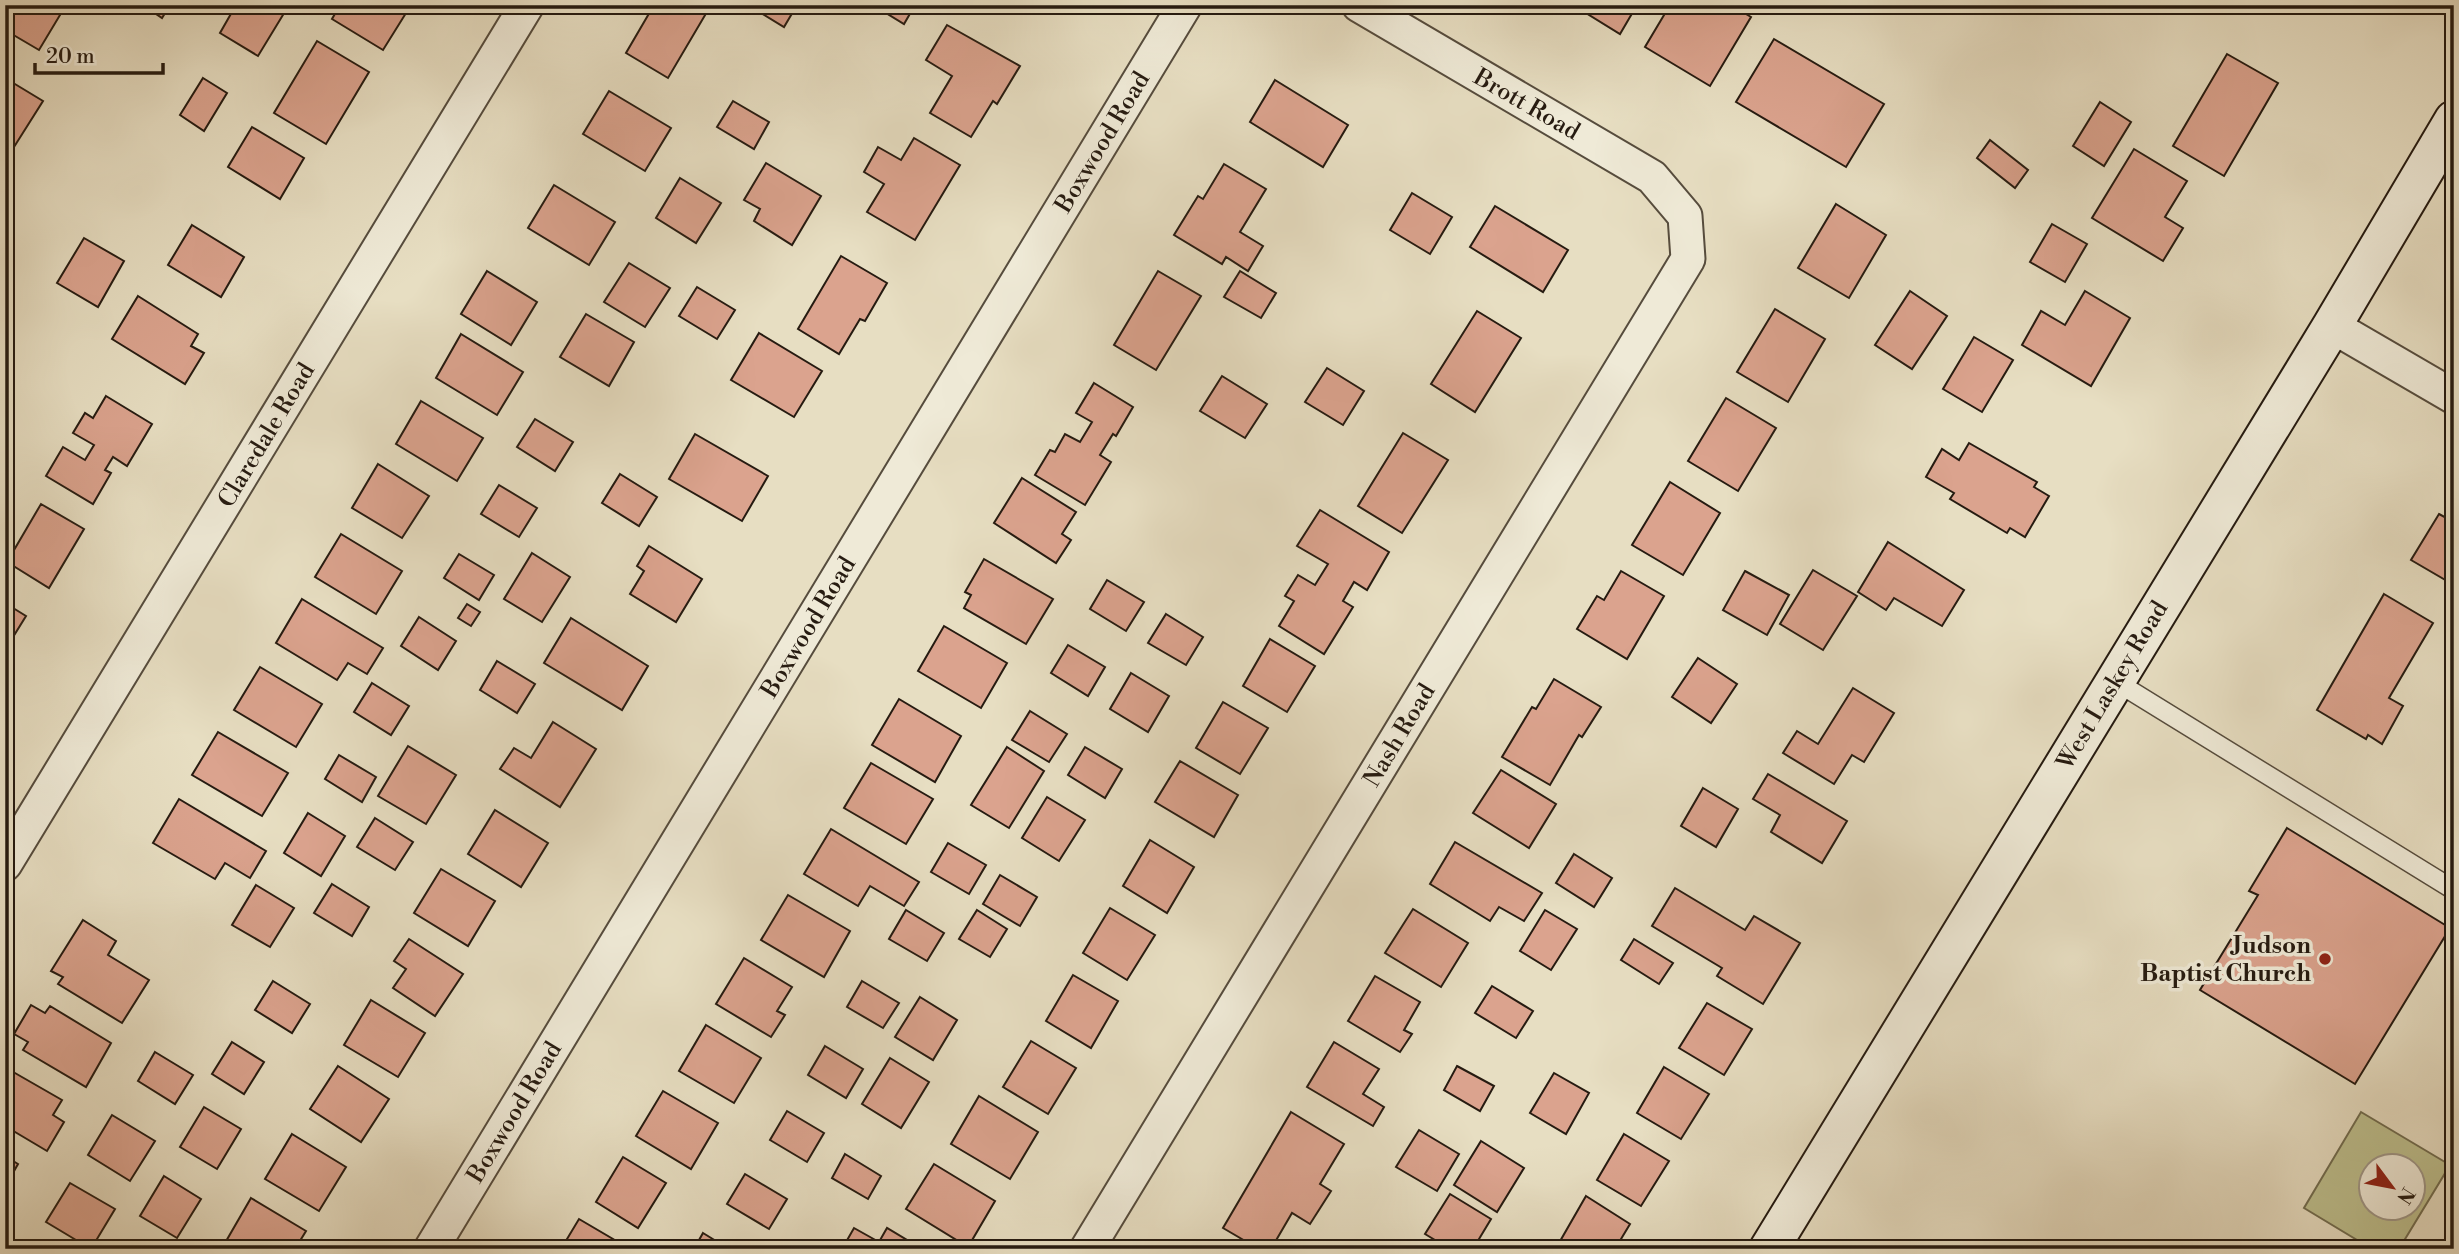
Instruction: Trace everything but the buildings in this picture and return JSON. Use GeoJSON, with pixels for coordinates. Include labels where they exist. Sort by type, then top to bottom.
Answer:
{"type":"FeatureCollection","features":[{"type":"Feature","properties":{"kind":"main road","name":"West Laskey Road"},"geometry":{"type":"LineString","coordinates":[[1769,1249],[2332,326],[2454,120]]}},
{"type":"Feature","properties":{"kind":"street","name":"Claredale Road"},"geometry":{"type":"LineString","coordinates":[[5,864],[527,5]]}},
{"type":"Feature","properties":{"kind":"street","name":"Boxwood Road"},"geometry":{"type":"LineString","coordinates":[[431,1249],[1185,5]]}},
{"type":"Feature","properties":{"kind":"street","name":"Brott Road"},"geometry":{"type":"LineString","coordinates":[[1359,5],[1652,177],[1685,216]]}},
{"type":"Feature","properties":{"kind":"street","name":"Nash Road"},"geometry":{"type":"LineString","coordinates":[[1087,1249],[1688,259],[1685,216]]}},
{"type":"Feature","properties":{"kind":"street"},"geometry":{"type":"LineString","coordinates":[[2332,326],[2454,397]]}},
{"type":"Feature","properties":{"kind":"lane"},"geometry":{"type":"LineString","coordinates":[[2115,681],[2454,890]]}},
{"type":"Feature","properties":{"kind":"green space"},"geometry":{"type":"Polygon","coordinates":[[[2361,1112],[2450,1165],[2428,1201],[2428,1152],[2358,1152],[2358,1222],[2415,1222],[2399,1249],[2372,1249],[2304,1208],[2361,1112]]]}},
{"type":"Feature","properties":{"kind":"place","name":"Judson Baptist Church"},"geometry":{"type":"Point","coordinates":[2325,959]}}]}
